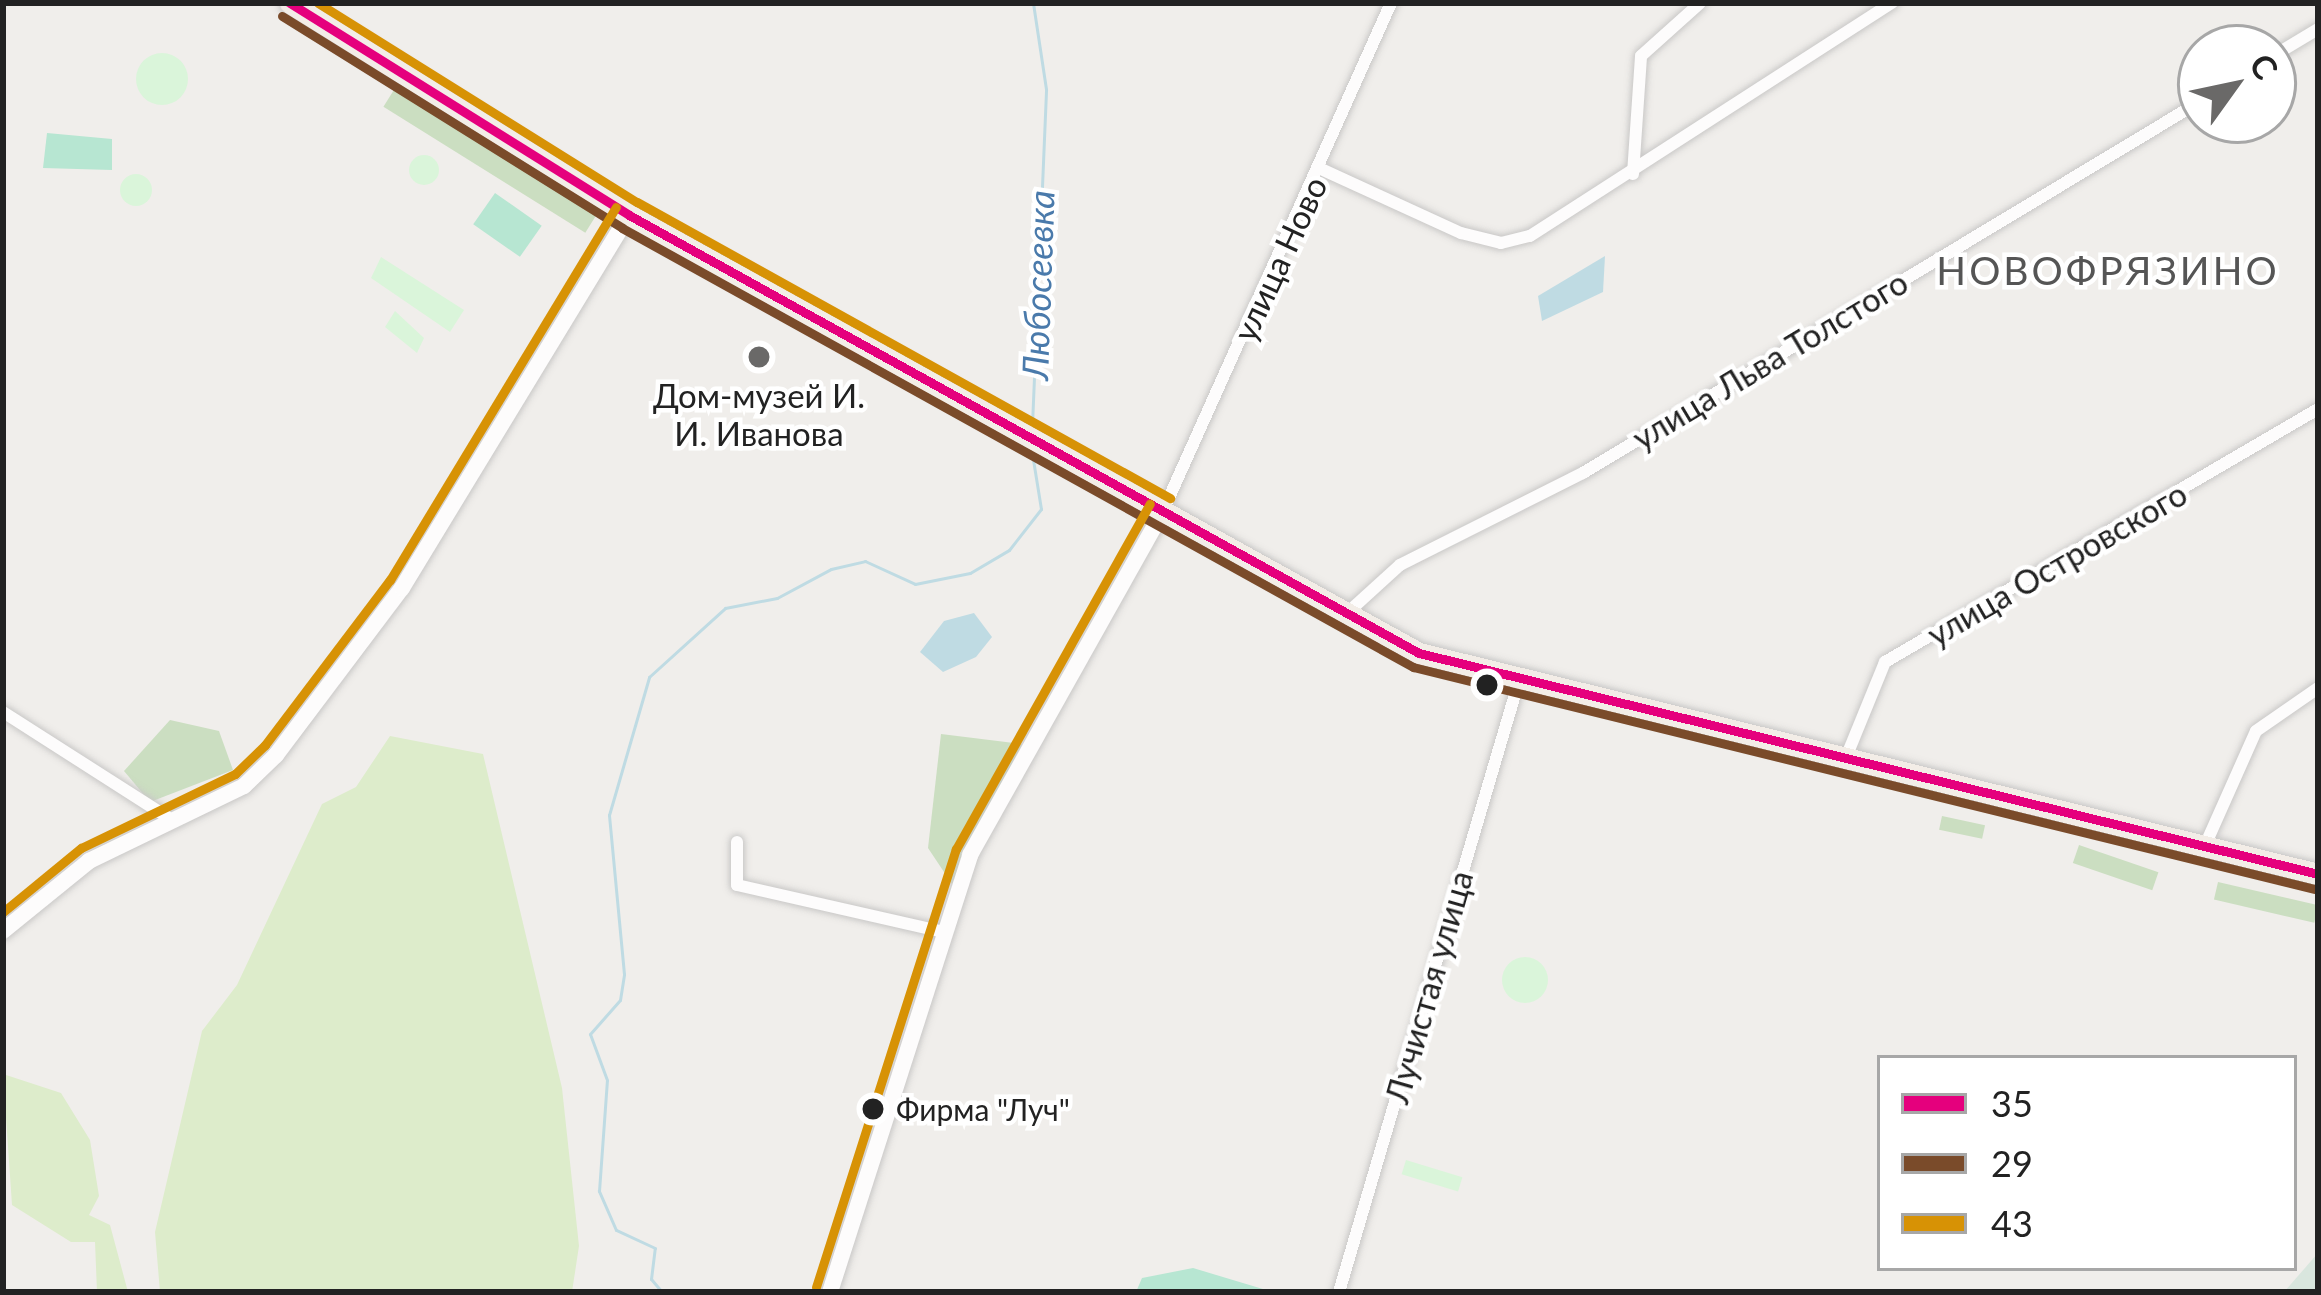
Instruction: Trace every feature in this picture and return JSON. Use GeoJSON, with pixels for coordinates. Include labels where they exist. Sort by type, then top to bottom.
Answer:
{"type":"FeatureCollection","features":[{"type":"Feature","properties":{"kind":"main road"},"geometry":{"type":"LineString","coordinates":[[290,3],[629,215],[1075,460],[1342,619],[1520,682],[2318,874]]}},
{"type":"Feature","properties":{"kind":"street","name":"улица Ново"},"geometry":{"type":"LineString","coordinates":[[1163,511],[1321,169],[1390,3]]}},
{"type":"Feature","properties":{"kind":"street"},"geometry":{"type":"LineString","coordinates":[[1633,174],[1641,56],[1700,3]]}},
{"type":"Feature","properties":{"kind":"street"},"geometry":{"type":"LineString","coordinates":[[1321,169],[1502,244],[1560,223],[1892,3]]}},
{"type":"Feature","properties":{"kind":"street","name":"улица Льва Толстого"},"geometry":{"type":"LineString","coordinates":[[1342,619],[1400,565],[1583,473],[2177,115]]}},
{"type":"Feature","properties":{"kind":"street"},"geometry":{"type":"LineString","coordinates":[[3,931],[89,861],[244,786],[315,706],[519,406],[629,215]]}},
{"type":"Feature","properties":{"kind":"street","name":"улица Островского"},"geometry":{"type":"LineString","coordinates":[[1844,760],[1885,662],[2318,409]]}},
{"type":"Feature","properties":{"kind":"street"},"geometry":{"type":"LineString","coordinates":[[830,1292],[940,931],[992,814],[1163,511]]}},
{"type":"Feature","properties":{"kind":"street","name":"Лучистая улица"},"geometry":{"type":"LineString","coordinates":[[1339,1292],[1520,682]]}},
{"type":"Feature","properties":{"kind":"street"},"geometry":{"type":"LineString","coordinates":[[2203,850],[2256,731],[2318,688]]}},
{"type":"Feature","properties":{"kind":"street"},"geometry":{"type":"LineString","coordinates":[[3,712],[170,819]]}},
{"type":"Feature","properties":{"kind":"street"},"geometry":{"type":"LineString","coordinates":[[737,842],[737,884],[940,931]]}},
{"type":"Feature","properties":{"kind":"green space"},"geometry":{"type":"Polygon","coordinates":[[[162,53],[180,61],[188,79],[180,97],[162,105],[144,97],[136,79],[144,61],[162,53]]]}},
{"type":"Feature","properties":{"kind":"green space"},"geometry":{"type":"Polygon","coordinates":[[[402,77],[604,203],[585,233],[383,107],[402,77]]]}},
{"type":"Feature","properties":{"kind":"green space"},"geometry":{"type":"Polygon","coordinates":[[[47,133],[112,139],[112,170],[43,168],[47,133]]]}},
{"type":"Feature","properties":{"kind":"green space"},"geometry":{"type":"Polygon","coordinates":[[[424,155],[435,159],[439,170],[435,181],[424,185],[413,181],[409,170],[413,159],[424,155]]]}},
{"type":"Feature","properties":{"kind":"green space"},"geometry":{"type":"Polygon","coordinates":[[[136,174],[148,178],[152,190],[148,202],[136,206],[124,202],[120,190],[124,178],[136,174]]]}},
{"type":"Feature","properties":{"kind":"green space"},"geometry":{"type":"Polygon","coordinates":[[[495,193],[542,226],[520,257],[473,224],[495,193]]]}},
{"type":"Feature","properties":{"kind":"green space"},"geometry":{"type":"Polygon","coordinates":[[[381,257],[464,310],[450,332],[371,278],[381,257]]]}},
{"type":"Feature","properties":{"kind":"green space"},"geometry":{"type":"Polygon","coordinates":[[[395,311],[424,338],[417,353],[385,327],[395,311]]]}},
{"type":"Feature","properties":{"kind":"green space"},"geometry":{"type":"Polygon","coordinates":[[[170,720],[219,731],[233,770],[150,802],[124,771],[170,720]]]}},
{"type":"Feature","properties":{"kind":"green space"},"geometry":{"type":"Polygon","coordinates":[[[941,734],[1022,744],[952,884],[928,848],[941,734]]]}},
{"type":"Feature","properties":{"kind":"green space"},"geometry":{"type":"Polygon","coordinates":[[[390,736],[483,754],[562,1088],[579,1246],[572,1292],[160,1292],[155,1232],[202,1031],[237,985],[322,804],[356,787],[390,736]]]}},
{"type":"Feature","properties":{"kind":"green space"},"geometry":{"type":"Polygon","coordinates":[[[1942,816],[1985,825],[1982,839],[1939,830],[1942,816]]]}},
{"type":"Feature","properties":{"kind":"green space"},"geometry":{"type":"Polygon","coordinates":[[[2079,845],[2158,872],[2152,890],[2073,863],[2079,845]]]}},
{"type":"Feature","properties":{"kind":"green space"},"geometry":{"type":"Polygon","coordinates":[[[2218,882],[2318,905],[2314,923],[2214,900],[2218,882]]]}},
{"type":"Feature","properties":{"kind":"green space"},"geometry":{"type":"Polygon","coordinates":[[[1525,957],[1541,964],[1548,980],[1541,996],[1525,1003],[1509,996],[1502,980],[1509,964],[1525,957]]]}},
{"type":"Feature","properties":{"kind":"green space"},"geometry":{"type":"Polygon","coordinates":[[[3,1074],[61,1093],[90,1140],[99,1196],[89,1215],[110,1225],[128,1292],[97,1292],[95,1242],[71,1242],[12,1205],[3,1074]]]}},
{"type":"Feature","properties":{"kind":"green space"},"geometry":{"type":"Polygon","coordinates":[[[1406,1160],[1462,1177],[1458,1192],[1402,1174],[1406,1160]]]}},
{"type":"Feature","properties":{"kind":"green space"},"geometry":{"type":"Polygon","coordinates":[[[1193,1268],[1273,1292],[1136,1292],[1142,1278],[1193,1268]]]}},
{"type":"Feature","properties":{"kind":"shaded area"},"geometry":{"type":"Polygon","coordinates":[[[2318,1253],[2318,1292],[2284,1292],[2318,1253]]]}},
{"type":"Feature","properties":{"kind":"water"},"geometry":{"type":"Polygon","coordinates":[[[1605,256],[1603,292],[1542,321],[1538,296],[1605,256]]]}},
{"type":"Feature","properties":{"kind":"water"},"geometry":{"type":"Polygon","coordinates":[[[974,613],[992,637],[976,657],[943,672],[920,652],[944,621],[974,613]]]}},
{"type":"Feature","properties":{"kind":"waterway","name":"Любосеевка"},"geometry":{"type":"LineString","coordinates":[[1032,425],[1046,89],[1033,3]]}},
{"type":"Feature","properties":{"kind":"waterway","name":"Любосеевка"},"geometry":{"type":"LineString","coordinates":[[662,1292],[651,1279],[655,1248],[616,1230],[599,1191],[607,1080],[590,1034],[620,1000],[624,974],[609,815],[649,677],[725,608],[777,598],[831,569],[865,561],[915,584],[970,573],[1009,550],[1041,509],[1031,447]]}},
{"type":"Feature","properties":{"kind":"transit line","name":"35"},"geometry":{"type":"LineString","coordinates":[[290,3],[629,215],[1419,653],[2318,874]]}},
{"type":"Feature","properties":{"kind":"transit line","name":"43"},"geometry":{"type":"LineString","coordinates":[[318,3],[637,202],[1170,498]]}},
{"type":"Feature","properties":{"kind":"transit line","name":"29"},"geometry":{"type":"LineString","coordinates":[[282,16],[622,228],[1413,667],[2314,889]]}},
{"type":"Feature","properties":{"kind":"transit line","name":"43"},"geometry":{"type":"LineString","coordinates":[[3,912],[81,848],[235,774],[265,745],[390,580],[616,207]]}},
{"type":"Feature","properties":{"kind":"transit line","name":"43"},"geometry":{"type":"LineString","coordinates":[[816,1287],[956,849],[1150,504]]}},
{"type":"Feature","properties":{"kind":"place","name":"Дом-музей И. И. Иванова"},"geometry":{"type":"Point","coordinates":[759,357]}},
{"type":"Feature","properties":{"kind":"place","name":"Фирма \"Луч\""},"geometry":{"type":"Point","coordinates":[873,1109]}},
{"type":"Feature","properties":{"kind":"district","name":"НОВОФРЯЗИНО"},"geometry":{"type":"Point","coordinates":[2108,270]}}]}
